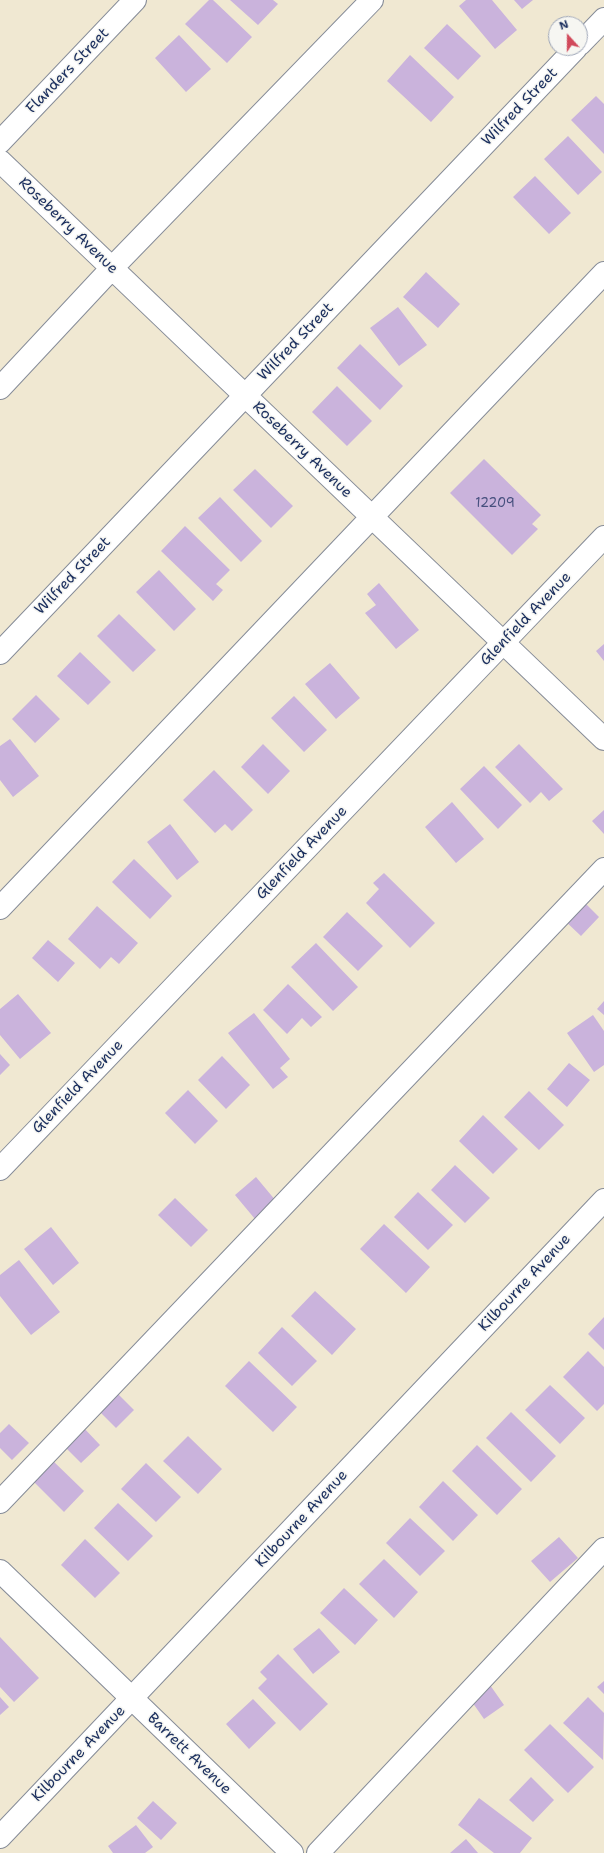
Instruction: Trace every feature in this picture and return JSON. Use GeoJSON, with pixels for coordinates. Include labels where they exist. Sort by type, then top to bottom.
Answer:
{"type":"FeatureCollection","features":[{"type":"Feature","properties":{"kind":"street","name":"Flanders Street"},"geometry":{"type":"LineString","coordinates":[[0,142],[136,0]]}},
{"type":"Feature","properties":{"kind":"street"},"geometry":{"type":"LineString","coordinates":[[0,388],[112,268],[372,0]]}},
{"type":"Feature","properties":{"kind":"street"},"geometry":{"type":"LineString","coordinates":[[588,36],[604,19]]}},
{"type":"Feature","properties":{"kind":"street","name":"Wilfred Street"},"geometry":{"type":"LineString","coordinates":[[0,653],[568,56]]}},
{"type":"Feature","properties":{"kind":"street","name":"Roseberry Avenue"},"geometry":{"type":"LineString","coordinates":[[0,161],[604,739]]}},
{"type":"Feature","properties":{"kind":"street"},"geometry":{"type":"LineString","coordinates":[[0,908],[604,272]]}},
{"type":"Feature","properties":{"kind":"street","name":"Glenfield Avenue"},"geometry":{"type":"LineString","coordinates":[[0,1169],[604,537]]}},
{"type":"Feature","properties":{"kind":"street"},"geometry":{"type":"LineString","coordinates":[[0,1502],[604,868]]}},
{"type":"Feature","properties":{"kind":"street","name":"Kilbourne Avenue"},"geometry":{"type":"LineString","coordinates":[[0,1837],[604,1200]]}},
{"type":"Feature","properties":{"kind":"street"},"geometry":{"type":"LineString","coordinates":[[318,1853],[604,1550]]}},
{"type":"Feature","properties":{"kind":"street","name":"Barrett Avenue"},"geometry":{"type":"LineString","coordinates":[[0,1571],[292,1853]]}},
{"type":"Feature","properties":{"kind":"building"},"geometry":{"type":"Polygon","coordinates":[[[209,0],[213,0],[252,37],[227,63],[185,24],[209,0]]]}},
{"type":"Feature","properties":{"kind":"building"},"geometry":{"type":"Polygon","coordinates":[[[230,0],[273,0],[278,4],[258,25],[230,0]]]}},
{"type":"Feature","properties":{"kind":"building"},"geometry":{"type":"Polygon","coordinates":[[[466,0],[492,0],[517,30],[495,49],[459,6],[466,0]]]}},
{"type":"Feature","properties":{"kind":"building"},"geometry":{"type":"Polygon","coordinates":[[[514,0],[533,0],[522,9],[514,0]]]}},
{"type":"Feature","properties":{"kind":"building"},"geometry":{"type":"Polygon","coordinates":[[[447,24],[481,56],[458,80],[424,48],[447,24]]]}},
{"type":"Feature","properties":{"kind":"building"},"geometry":{"type":"Polygon","coordinates":[[[179,35],[211,69],[186,92],[155,58],[179,35]]]}},
{"type":"Feature","properties":{"kind":"building"},"geometry":{"type":"Polygon","coordinates":[[[410,55],[454,97],[431,122],[387,81],[410,55]]]}},
{"type":"Feature","properties":{"kind":"building"},"geometry":{"type":"Polygon","coordinates":[[[596,96],[604,104],[604,154],[571,120],[596,96]]]}},
{"type":"Feature","properties":{"kind":"building"},"geometry":{"type":"Polygon","coordinates":[[[568,136],[602,172],[578,195],[544,159],[568,136]]]}},
{"type":"Feature","properties":{"kind":"building"},"geometry":{"type":"Polygon","coordinates":[[[535,176],[571,213],[549,234],[513,197],[535,176]]]}},
{"type":"Feature","properties":{"kind":"building"},"geometry":{"type":"Polygon","coordinates":[[[426,272],[460,304],[438,328],[403,297],[426,272]]]}},
{"type":"Feature","properties":{"kind":"building"},"geometry":{"type":"Polygon","coordinates":[[[398,307],[427,345],[399,366],[370,328],[398,307]]]}},
{"type":"Feature","properties":{"kind":"building"},"geometry":{"type":"Polygon","coordinates":[[[360,344],[403,386],[380,410],[337,368],[360,344]]]}},
{"type":"Feature","properties":{"kind":"building"},"geometry":{"type":"Polygon","coordinates":[[[337,386],[372,421],[347,446],[312,412],[337,386]]]}},
{"type":"Feature","properties":{"kind":"building"},"geometry":{"type":"Polygon","coordinates":[[[484,459],[541,515],[532,524],[538,529],[512,555],[450,493],[484,459]]]}},
{"type":"Feature","properties":{"kind":"building"},"geometry":{"type":"Polygon","coordinates":[[[255,469],[293,506],[271,528],[233,490],[255,469]]]}},
{"type":"Feature","properties":{"kind":"building"},"geometry":{"type":"Polygon","coordinates":[[[220,497],[262,541],[241,562],[198,518],[220,497]]]}},
{"type":"Feature","properties":{"kind":"building"},"geometry":{"type":"Polygon","coordinates":[[[185,526],[230,570],[216,584],[223,590],[213,601],[161,551],[185,526]]]}},
{"type":"Feature","properties":{"kind":"building"},"geometry":{"type":"Polygon","coordinates":[[[159,570],[196,609],[174,631],[136,592],[159,570]]]}},
{"type":"Feature","properties":{"kind":"building"},"geometry":{"type":"Polygon","coordinates":[[[379,583],[419,630],[396,649],[365,613],[376,605],[367,594],[379,583]]]}},
{"type":"Feature","properties":{"kind":"building"},"geometry":{"type":"Polygon","coordinates":[[[119,614],[156,650],[133,672],[97,636],[119,614]]]}},
{"type":"Feature","properties":{"kind":"building"},"geometry":{"type":"Polygon","coordinates":[[[604,644],[604,661],[596,651],[604,644]]]}},
{"type":"Feature","properties":{"kind":"building"},"geometry":{"type":"Polygon","coordinates":[[[80,652],[111,682],[88,705],[57,676],[80,652]]]}},
{"type":"Feature","properties":{"kind":"building"},"geometry":{"type":"Polygon","coordinates":[[[330,663],[360,698],[336,719],[305,684],[330,663]]]}},
{"type":"Feature","properties":{"kind":"building"},"geometry":{"type":"Polygon","coordinates":[[[36,695],[60,719],[35,743],[12,719],[36,695]]]}},
{"type":"Feature","properties":{"kind":"building"},"geometry":{"type":"Polygon","coordinates":[[[294,696],[327,730],[304,752],[271,718],[294,696]]]}},
{"type":"Feature","properties":{"kind":"building"},"geometry":{"type":"Polygon","coordinates":[[[10,739],[39,776],[13,797],[0,780],[0,746],[10,739]]]}},
{"type":"Feature","properties":{"kind":"building"},"geometry":{"type":"Polygon","coordinates":[[[263,744],[290,771],[268,794],[241,767],[263,744]]]}},
{"type":"Feature","properties":{"kind":"building"},"geometry":{"type":"Polygon","coordinates":[[[519,744],[563,789],[549,801],[541,792],[530,803],[495,767],[519,744]]]}},
{"type":"Feature","properties":{"kind":"building"},"geometry":{"type":"Polygon","coordinates":[[[484,766],[522,805],[498,829],[460,789],[484,766]]]}},
{"type":"Feature","properties":{"kind":"building"},"geometry":{"type":"Polygon","coordinates":[[[214,770],[253,810],[232,831],[225,824],[215,833],[183,800],[214,770]]]}},
{"type":"Feature","properties":{"kind":"building"},"geometry":{"type":"Polygon","coordinates":[[[452,802],[484,839],[456,863],[425,827],[452,802]]]}},
{"type":"Feature","properties":{"kind":"building"},"geometry":{"type":"Polygon","coordinates":[[[604,810],[604,834],[592,821],[604,810]]]}},
{"type":"Feature","properties":{"kind":"building"},"geometry":{"type":"Polygon","coordinates":[[[170,824],[199,862],[177,880],[147,842],[170,824]]]}},
{"type":"Feature","properties":{"kind":"building"},"geometry":{"type":"Polygon","coordinates":[[[134,859],[172,896],[150,919],[112,882],[134,859]]]}},
{"type":"Feature","properties":{"kind":"building"},"geometry":{"type":"Polygon","coordinates":[[[384,873],[435,923],[410,948],[366,903],[379,889],[373,883],[384,873]]]}},
{"type":"Feature","properties":{"kind":"building"},"geometry":{"type":"Polygon","coordinates":[[[582,900],[599,917],[581,936],[563,919],[582,900]]]}},
{"type":"Feature","properties":{"kind":"building"},"geometry":{"type":"Polygon","coordinates":[[[97,906],[138,943],[119,964],[111,957],[100,969],[68,939],[97,906]]]}},
{"type":"Feature","properties":{"kind":"building"},"geometry":{"type":"Polygon","coordinates":[[[347,912],[383,946],[358,971],[323,937],[347,912]]]}},
{"type":"Feature","properties":{"kind":"building"},"geometry":{"type":"Polygon","coordinates":[[[48,940],[75,963],[58,982],[32,958],[48,940]]]}},
{"type":"Feature","properties":{"kind":"building"},"geometry":{"type":"Polygon","coordinates":[[[316,943],[358,987],[333,1011],[291,967],[316,943]]]}},
{"type":"Feature","properties":{"kind":"building"},"geometry":{"type":"Polygon","coordinates":[[[288,984],[322,1017],[311,1027],[302,1018],[287,1034],[263,1010],[288,984]]]}},
{"type":"Feature","properties":{"kind":"building"},"geometry":{"type":"Polygon","coordinates":[[[18,994],[51,1033],[20,1059],[0,1035],[0,1009],[18,994]]]}},
{"type":"Feature","properties":{"kind":"building"},"geometry":{"type":"Polygon","coordinates":[[[604,1001],[604,1015],[597,1009],[604,1001]]]}},
{"type":"Feature","properties":{"kind":"building"},"geometry":{"type":"Polygon","coordinates":[[[254,1013],[290,1059],[280,1068],[288,1077],[273,1089],[228,1033],[254,1013]]]}},
{"type":"Feature","properties":{"kind":"building"},"geometry":{"type":"Polygon","coordinates":[[[593,1015],[604,1031],[604,1065],[594,1072],[567,1033],[593,1015]]]}},
{"type":"Feature","properties":{"kind":"building"},"geometry":{"type":"Polygon","coordinates":[[[0,1054],[10,1065],[0,1075],[0,1054]]]}},
{"type":"Feature","properties":{"kind":"building"},"geometry":{"type":"Polygon","coordinates":[[[222,1056],[250,1085],[226,1109],[198,1080],[222,1056]]]}},
{"type":"Feature","properties":{"kind":"building"},"geometry":{"type":"Polygon","coordinates":[[[569,1063],[590,1080],[567,1107],[547,1089],[569,1063]]]}},
{"type":"Feature","properties":{"kind":"building"},"geometry":{"type":"Polygon","coordinates":[[[188,1090],[218,1121],[195,1144],[165,1113],[188,1090]]]}},
{"type":"Feature","properties":{"kind":"building"},"geometry":{"type":"Polygon","coordinates":[[[529,1091],[564,1125],[539,1150],[504,1117],[529,1091]]]}},
{"type":"Feature","properties":{"kind":"building"},"geometry":{"type":"Polygon","coordinates":[[[483,1115],[518,1149],[493,1174],[459,1141],[483,1115]]]}},
{"type":"Feature","properties":{"kind":"building"},"geometry":{"type":"Polygon","coordinates":[[[455,1165],[490,1198],[465,1223],[431,1190],[455,1165]]]}},
{"type":"Feature","properties":{"kind":"building"},"geometry":{"type":"Polygon","coordinates":[[[256,1177],[276,1201],[255,1219],[235,1195],[256,1177]]]}},
{"type":"Feature","properties":{"kind":"building"},"geometry":{"type":"Polygon","coordinates":[[[418,1192],[453,1225],[428,1250],[394,1217],[418,1192]]]}},
{"type":"Feature","properties":{"kind":"building"},"geometry":{"type":"Polygon","coordinates":[[[175,1198],[208,1230],[191,1247],[158,1215],[175,1198]]]}},
{"type":"Feature","properties":{"kind":"building"},"geometry":{"type":"Polygon","coordinates":[[[384,1224],[430,1267],[406,1293],[360,1249],[384,1224]]]}},
{"type":"Feature","properties":{"kind":"building"},"geometry":{"type":"Polygon","coordinates":[[[51,1227],[79,1263],[53,1285],[24,1249],[51,1227]]]}},
{"type":"Feature","properties":{"kind":"building"},"geometry":{"type":"Polygon","coordinates":[[[19,1260],[60,1312],[31,1335],[0,1296],[0,1275],[19,1260]]]}},
{"type":"Feature","properties":{"kind":"building"},"geometry":{"type":"Polygon","coordinates":[[[315,1291],[356,1329],[332,1355],[291,1316],[315,1291]]]}},
{"type":"Feature","properties":{"kind":"building"},"geometry":{"type":"Polygon","coordinates":[[[604,1317],[604,1350],[588,1334],[604,1317]]]}},
{"type":"Feature","properties":{"kind":"building"},"geometry":{"type":"Polygon","coordinates":[[[282,1327],[317,1361],[292,1386],[258,1353],[282,1327]]]}},
{"type":"Feature","properties":{"kind":"building"},"geometry":{"type":"Polygon","coordinates":[[[588,1351],[604,1367],[604,1404],[597,1411],[563,1377],[588,1351]]]}},
{"type":"Feature","properties":{"kind":"building"},"geometry":{"type":"Polygon","coordinates":[[[249,1361],[297,1407],[273,1432],[225,1386],[249,1361]]]}},
{"type":"Feature","properties":{"kind":"building"},"geometry":{"type":"Polygon","coordinates":[[[550,1385],[585,1418],[560,1444],[525,1410],[550,1385]]]}},
{"type":"Feature","properties":{"kind":"building"},"geometry":{"type":"Polygon","coordinates":[[[116,1392],[134,1410],[116,1428],[98,1410],[116,1392]]]}},
{"type":"Feature","properties":{"kind":"building"},"geometry":{"type":"Polygon","coordinates":[[[511,1412],[556,1456],[531,1482],[486,1438],[511,1412]]]}},
{"type":"Feature","properties":{"kind":"building"},"geometry":{"type":"Polygon","coordinates":[[[9,1424],[29,1443],[12,1460],[0,1448],[0,1433],[9,1424]]]}},
{"type":"Feature","properties":{"kind":"building"},"geometry":{"type":"Polygon","coordinates":[[[81,1425],[100,1445],[81,1463],[62,1444],[81,1425]]]}},
{"type":"Feature","properties":{"kind":"building"},"geometry":{"type":"Polygon","coordinates":[[[188,1436],[222,1469],[198,1494],[163,1461],[188,1436]]]}},
{"type":"Feature","properties":{"kind":"building"},"geometry":{"type":"Polygon","coordinates":[[[477,1445],[522,1489],[497,1515],[452,1471],[477,1445]]]}},
{"type":"Feature","properties":{"kind":"building"},"geometry":{"type":"Polygon","coordinates":[[[51,1459],[84,1491],[64,1512],[31,1479],[51,1459]]]}},
{"type":"Feature","properties":{"kind":"building"},"geometry":{"type":"Polygon","coordinates":[[[146,1463],[181,1497],[156,1522],[121,1489],[146,1463]]]}},
{"type":"Feature","properties":{"kind":"building"},"geometry":{"type":"Polygon","coordinates":[[[443,1481],[478,1515],[453,1541],[419,1507],[443,1481]]]}},
{"type":"Feature","properties":{"kind":"building"},"geometry":{"type":"Polygon","coordinates":[[[118,1503],[153,1536],[128,1561],[94,1528],[118,1503]]]}},
{"type":"Feature","properties":{"kind":"building"},"geometry":{"type":"Polygon","coordinates":[[[410,1518],[445,1551],[420,1576],[386,1543],[410,1518]]]}},
{"type":"Feature","properties":{"kind":"building"},"geometry":{"type":"Polygon","coordinates":[[[559,1537],[578,1558],[550,1582],[531,1561],[559,1537]]]}},
{"type":"Feature","properties":{"kind":"building"},"geometry":{"type":"Polygon","coordinates":[[[85,1539],[120,1573],[95,1598],[61,1565],[85,1539]]]}},
{"type":"Feature","properties":{"kind":"building"},"geometry":{"type":"Polygon","coordinates":[[[384,1559],[418,1592],[394,1618],[359,1584],[384,1559]]]}},
{"type":"Feature","properties":{"kind":"building"},"geometry":{"type":"Polygon","coordinates":[[[344,1588],[378,1620],[355,1645],[320,1613],[344,1588]]]}},
{"type":"Feature","properties":{"kind":"building"},"geometry":{"type":"Polygon","coordinates":[[[319,1628],[340,1652],[313,1674],[293,1649],[319,1628]]]}},
{"type":"Feature","properties":{"kind":"building"},"geometry":{"type":"Polygon","coordinates":[[[0,1637],[39,1678],[14,1702],[0,1687],[0,1637]]]}},
{"type":"Feature","properties":{"kind":"building"},"geometry":{"type":"Polygon","coordinates":[[[278,1654],[328,1704],[300,1731],[258,1688],[267,1679],[260,1672],[278,1654]]]}},
{"type":"Feature","properties":{"kind":"building"},"geometry":{"type":"Polygon","coordinates":[[[604,1681],[604,1694],[597,1687],[604,1681]]]}},
{"type":"Feature","properties":{"kind":"building"},"geometry":{"type":"Polygon","coordinates":[[[490,1685],[504,1705],[484,1719],[470,1699],[490,1685]]]}},
{"type":"Feature","properties":{"kind":"building"},"geometry":{"type":"Polygon","coordinates":[[[0,1697],[9,1707],[0,1715],[0,1697]]]}},
{"type":"Feature","properties":{"kind":"building"},"geometry":{"type":"Polygon","coordinates":[[[588,1697],[604,1713],[603,1760],[563,1723],[588,1697]]]}},
{"type":"Feature","properties":{"kind":"building"},"geometry":{"type":"Polygon","coordinates":[[[253,1699],[276,1723],[249,1749],[226,1724],[253,1699]]]}},
{"type":"Feature","properties":{"kind":"building"},"geometry":{"type":"Polygon","coordinates":[[[550,1724],[594,1767],[568,1793],[524,1750],[550,1724]]]}},
{"type":"Feature","properties":{"kind":"building"},"geometry":{"type":"Polygon","coordinates":[[[531,1777],[554,1800],[533,1822],[509,1800],[531,1777]]]}},
{"type":"Feature","properties":{"kind":"building"},"geometry":{"type":"Polygon","coordinates":[[[479,1798],[532,1838],[520,1853],[494,1853],[458,1825],[479,1798]]]}},
{"type":"Feature","properties":{"kind":"building"},"geometry":{"type":"Polygon","coordinates":[[[153,1801],[177,1823],[161,1840],[137,1818],[153,1801]]]}},
{"type":"Feature","properties":{"kind":"building"},"geometry":{"type":"Polygon","coordinates":[[[136,1825],[153,1847],[145,1853],[113,1853],[108,1846],[136,1825]]]}},
{"type":"Feature","properties":{"kind":"building"},"geometry":{"type":"Polygon","coordinates":[[[466,1839],[478,1853],[450,1853],[466,1839]]]}}]}
